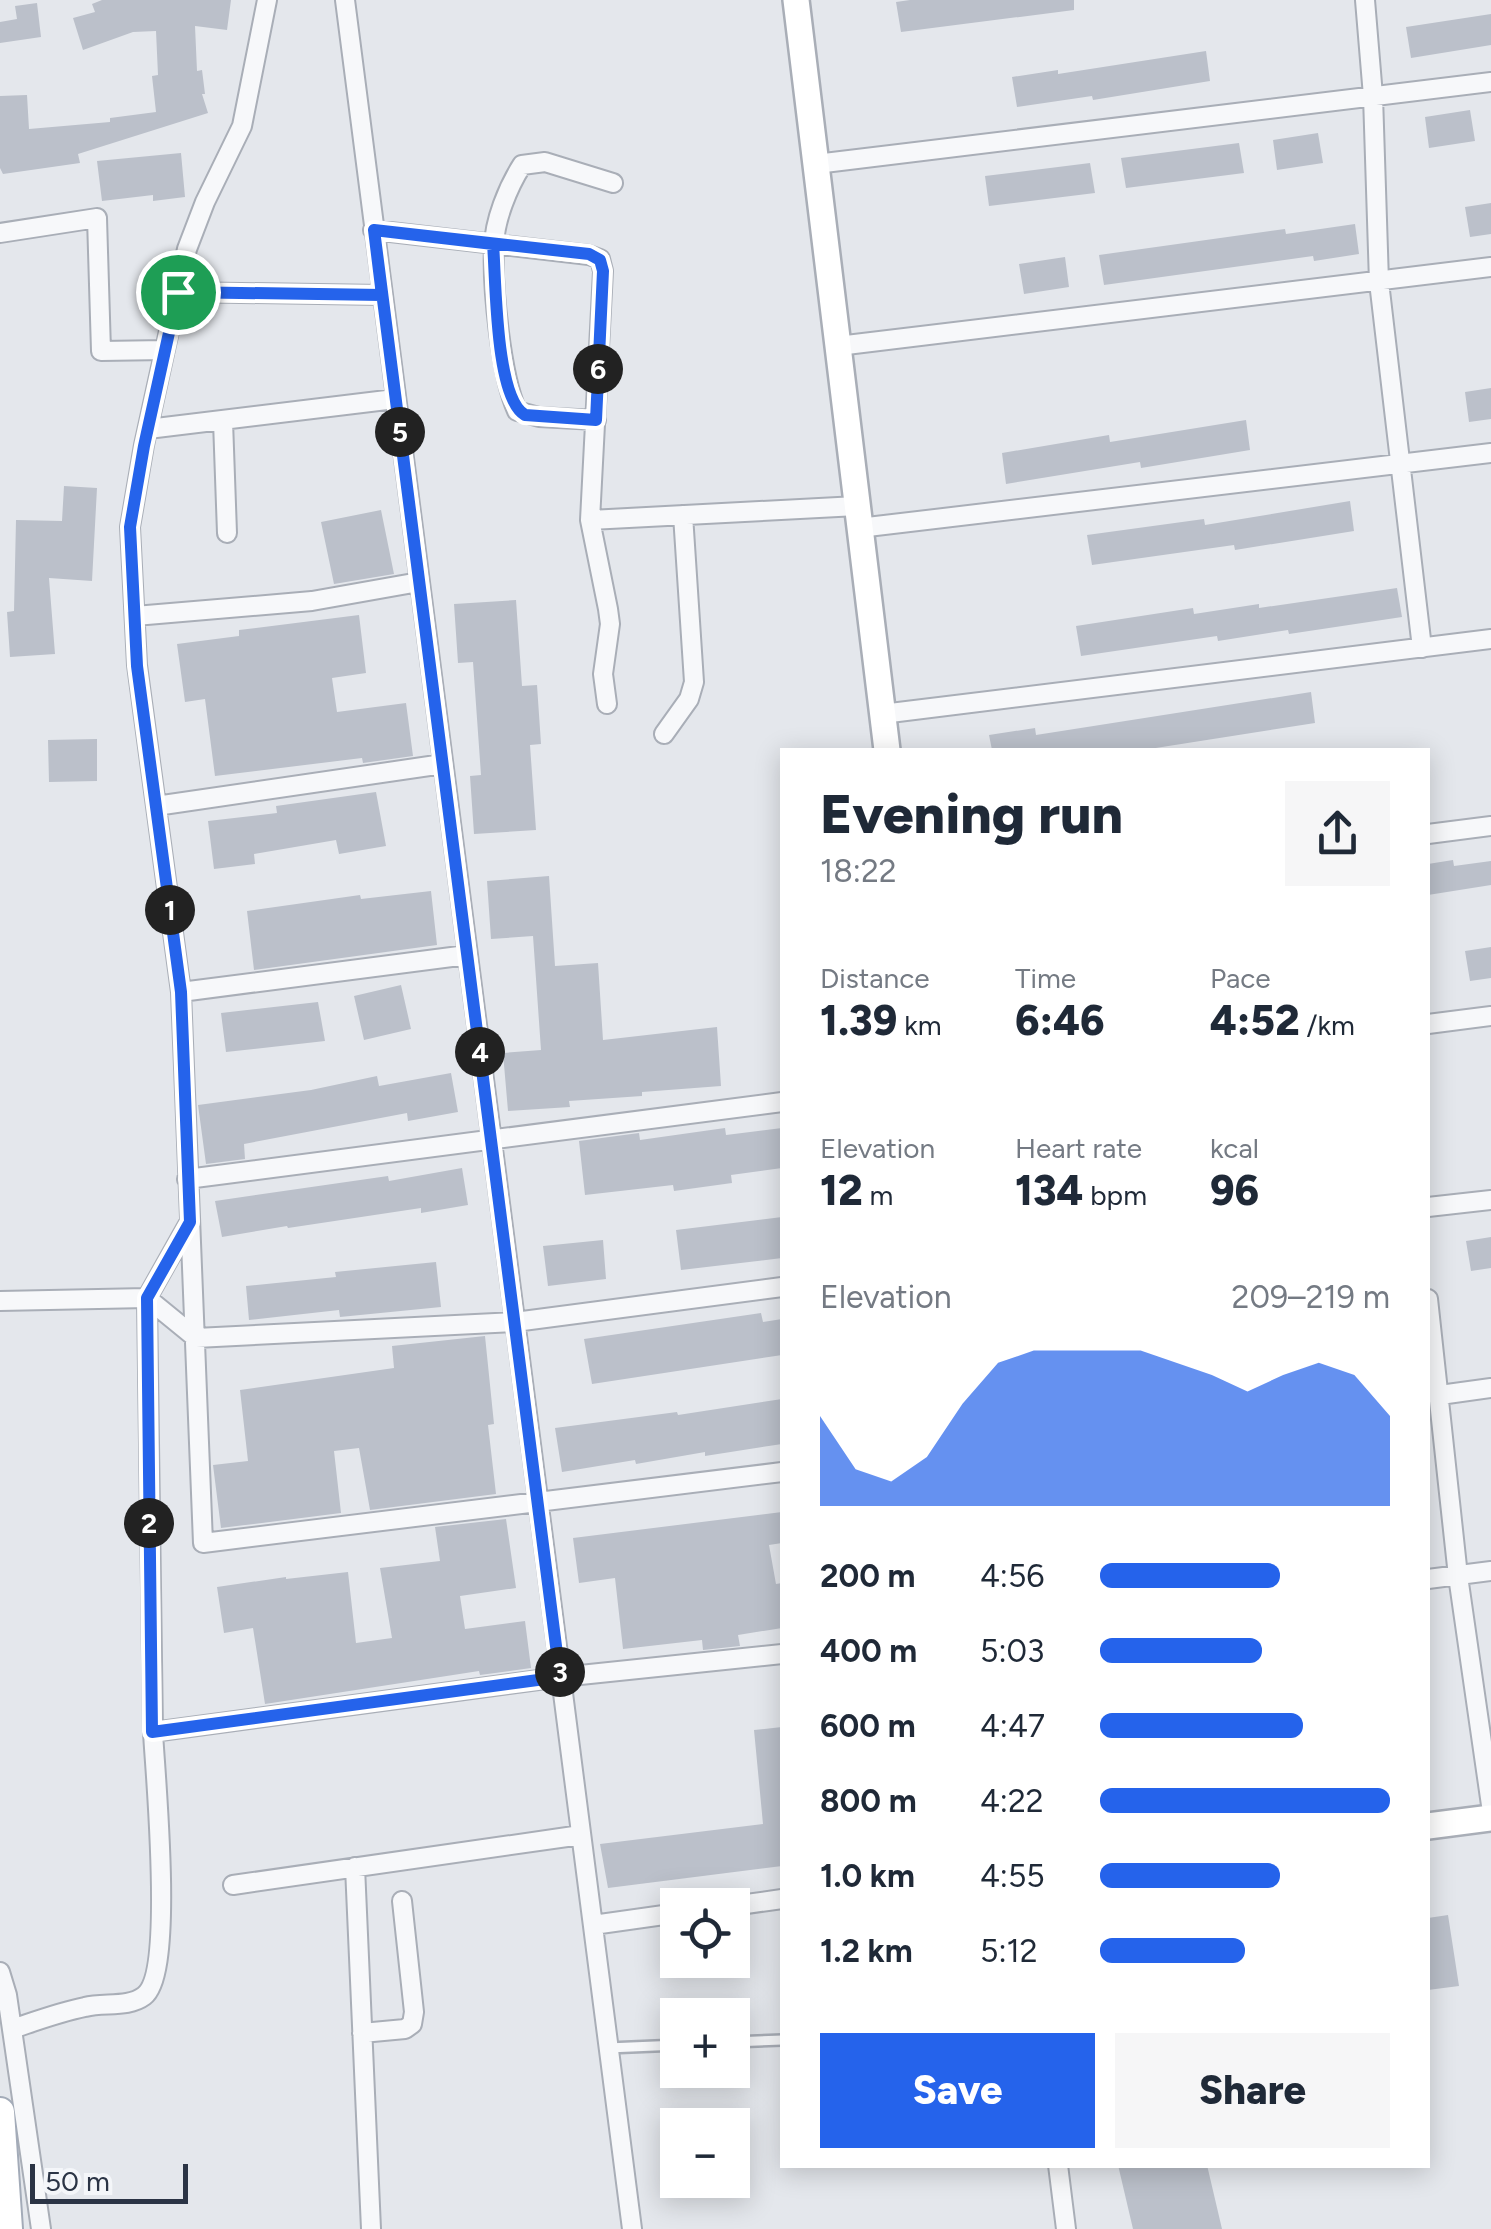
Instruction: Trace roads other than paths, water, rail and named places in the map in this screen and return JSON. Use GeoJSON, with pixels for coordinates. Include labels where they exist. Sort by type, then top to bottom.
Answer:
{"type":"FeatureCollection","features":[{"type":"Feature","properties":{"kind":"main road"},"geometry":{"type":"LineString","coordinates":[[796,0],[886,748]]}},
{"type":"Feature","properties":{"kind":"main road"},"geometry":{"type":"LineString","coordinates":[[1430,1826],[1491,1818]]}},
{"type":"Feature","properties":{"kind":"main road"},"geometry":{"type":"LineString","coordinates":[[0,2112],[8,2229]]}},
{"type":"Feature","properties":{"kind":"street"},"geometry":{"type":"LineString","coordinates":[[267,0],[242,126],[205,202],[187,250],[130,527],[137,666],[181,992],[203,1543],[780,1472]]}},
{"type":"Feature","properties":{"kind":"street"},"geometry":{"type":"LineString","coordinates":[[344,0],[632,2229]]}},
{"type":"Feature","properties":{"kind":"street"},"geometry":{"type":"LineString","coordinates":[[1364,0],[1373,96],[1379,282],[1422,648]]}},
{"type":"Feature","properties":{"kind":"street"},"geometry":{"type":"LineString","coordinates":[[816,164],[1491,82]]}},
{"type":"Feature","properties":{"kind":"street"},"geometry":{"type":"LineString","coordinates":[[596,420],[539,418],[517,411],[503,364],[493,244],[511,182],[522,165],[545,162],[613,183]]}},
{"type":"Feature","properties":{"kind":"street"},"geometry":{"type":"LineString","coordinates":[[0,232],[97,218],[100,351],[165,350]]}},
{"type":"Feature","properties":{"kind":"street"},"geometry":{"type":"LineString","coordinates":[[374,230],[589,254],[600,260],[603,271],[590,520],[610,624],[603,674],[606,704]]}},
{"type":"Feature","properties":{"kind":"street"},"geometry":{"type":"LineString","coordinates":[[838,346],[1491,267]]}},
{"type":"Feature","properties":{"kind":"street"},"geometry":{"type":"LineString","coordinates":[[178,292],[382,295]]}},
{"type":"Feature","properties":{"kind":"street"},"geometry":{"type":"LineString","coordinates":[[148,429],[395,399]]}},
{"type":"Feature","properties":{"kind":"street"},"geometry":{"type":"LineString","coordinates":[[223,420],[227,533]]}},
{"type":"Feature","properties":{"kind":"street"},"geometry":{"type":"LineString","coordinates":[[590,520],[858,517],[1491,453]]}},
{"type":"Feature","properties":{"kind":"street"},"geometry":{"type":"LineString","coordinates":[[664,734],[689,699],[694,682],[683,516]]}},
{"type":"Feature","properties":{"kind":"street"},"geometry":{"type":"LineString","coordinates":[[135,616],[312,601],[419,582]]}},
{"type":"Feature","properties":{"kind":"street"},"geometry":{"type":"LineString","coordinates":[[882,714],[1491,639]]}},
{"type":"Feature","properties":{"kind":"street"},"geometry":{"type":"LineString","coordinates":[[156,806],[442,764]]}},
{"type":"Feature","properties":{"kind":"street"},"geometry":{"type":"LineString","coordinates":[[1430,834],[1491,826]]}},
{"type":"Feature","properties":{"kind":"street"},"geometry":{"type":"LineString","coordinates":[[181,992],[467,955]]}},
{"type":"Feature","properties":{"kind":"street"},"geometry":{"type":"LineString","coordinates":[[1430,1024],[1491,1016]]}},
{"type":"Feature","properties":{"kind":"street"},"geometry":{"type":"LineString","coordinates":[[187,1179],[780,1102]]}},
{"type":"Feature","properties":{"kind":"street"},"geometry":{"type":"LineString","coordinates":[[1430,1207],[1491,1200]]}},
{"type":"Feature","properties":{"kind":"street"},"geometry":{"type":"LineString","coordinates":[[12,2029],[85,2006],[126,2003],[146,1995],[155,1981],[162,1917],[152,1732],[147,1298],[190,1222]]}},
{"type":"Feature","properties":{"kind":"street"},"geometry":{"type":"LineString","coordinates":[[0,1302],[147,1298],[196,1338],[515,1322],[780,1287]]}},
{"type":"Feature","properties":{"kind":"street"},"geometry":{"type":"LineString","coordinates":[[1430,1316],[1458,1576],[1491,1804]]}},
{"type":"Feature","properties":{"kind":"street"},"geometry":{"type":"LineString","coordinates":[[1440,1395],[1491,1388]]}},
{"type":"Feature","properties":{"kind":"street"},"geometry":{"type":"LineString","coordinates":[[1430,1579],[1491,1572]]}},
{"type":"Feature","properties":{"kind":"street"},"geometry":{"type":"LineString","coordinates":[[152,1732],[560,1677],[780,1654]]}},
{"type":"Feature","properties":{"kind":"street"},"geometry":{"type":"LineString","coordinates":[[234,1885],[581,1835]]}},
{"type":"Feature","properties":{"kind":"street"},"geometry":{"type":"LineString","coordinates":[[354,1866],[370,2229]]}},
{"type":"Feature","properties":{"kind":"street"},"geometry":{"type":"LineString","coordinates":[[750,1903],[780,1899]]}},
{"type":"Feature","properties":{"kind":"street"},"geometry":{"type":"LineString","coordinates":[[362,2034],[404,2029],[412,2024],[402,1901]]}},
{"type":"Feature","properties":{"kind":"street"},"geometry":{"type":"LineString","coordinates":[[592,1925],[660,1916]]}},
{"type":"Feature","properties":{"kind":"street"},"geometry":{"type":"LineString","coordinates":[[0,1972],[42,2229]]}},
{"type":"Feature","properties":{"kind":"street"},"geometry":{"type":"LineString","coordinates":[[1058,2168],[1066,2229]]}},
{"type":"Feature","properties":{"kind":"lane"},"geometry":{"type":"LineString","coordinates":[[750,2041],[780,2040]]}},
{"type":"Feature","properties":{"kind":"lane"},"geometry":{"type":"LineString","coordinates":[[608,2048],[660,2045]]}}]}
